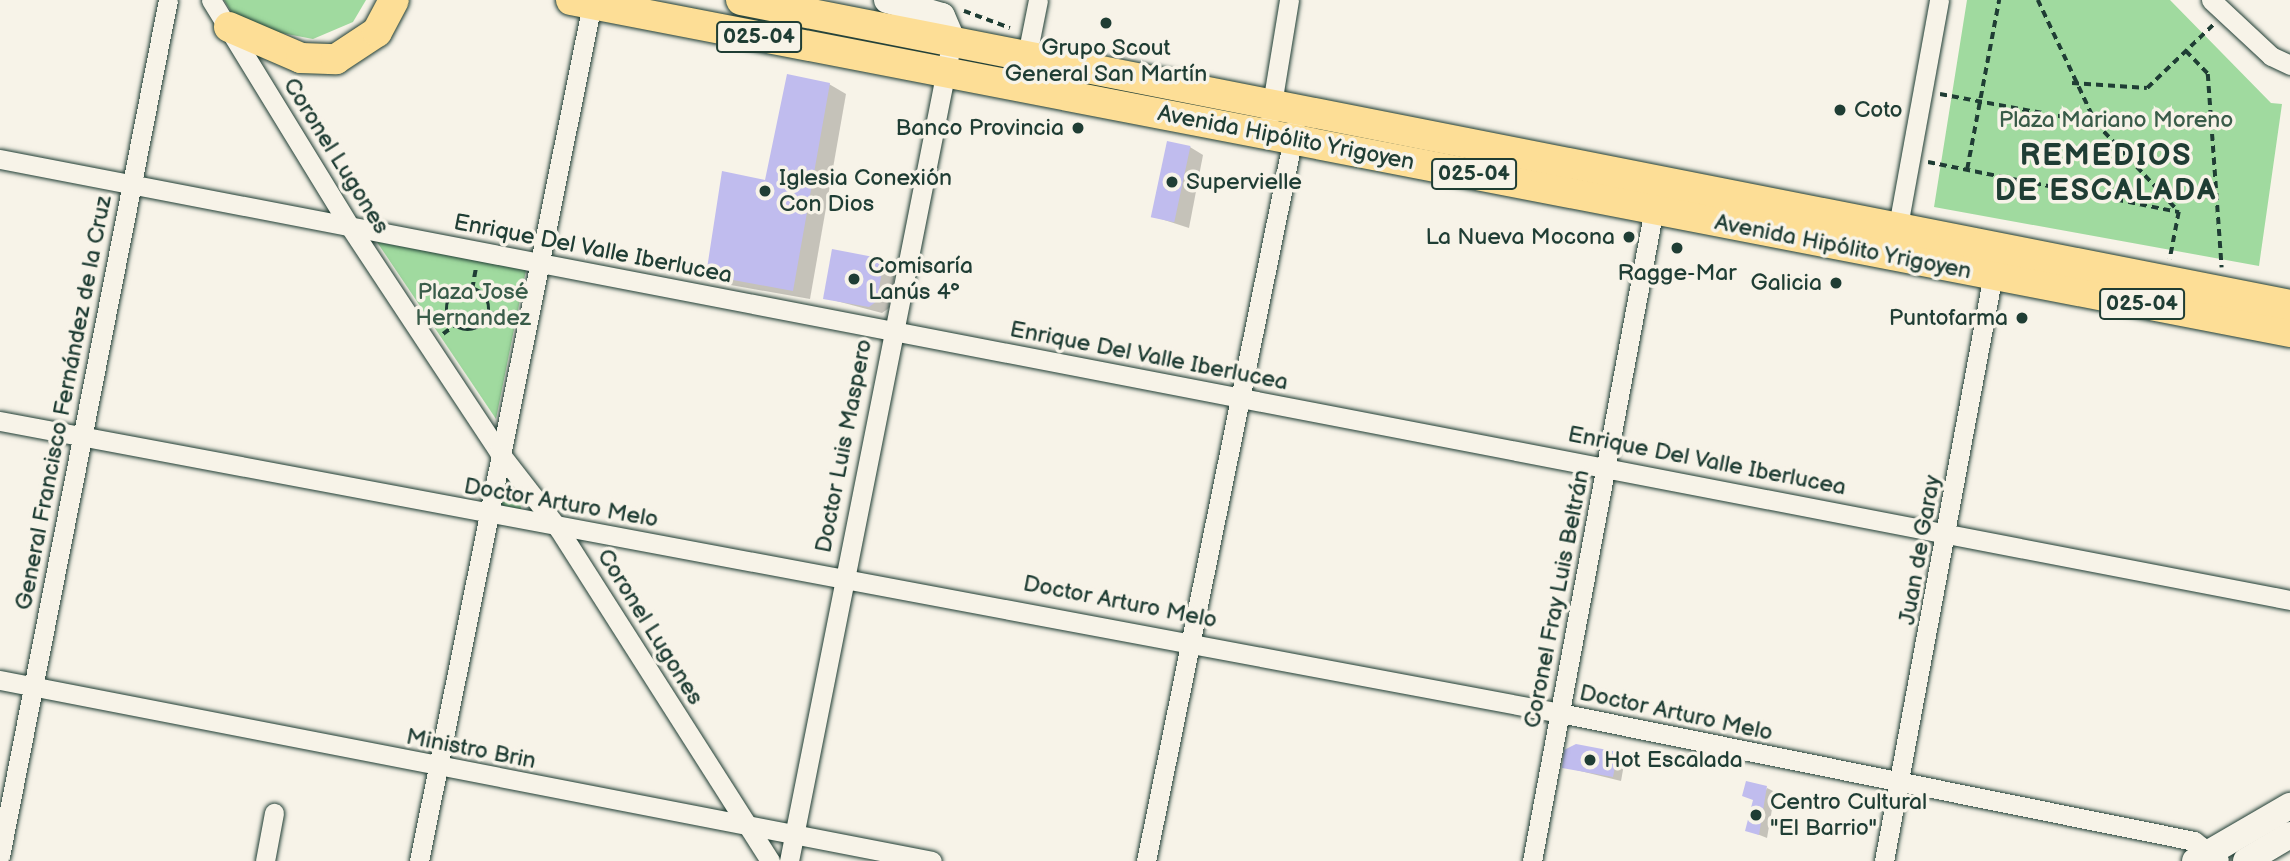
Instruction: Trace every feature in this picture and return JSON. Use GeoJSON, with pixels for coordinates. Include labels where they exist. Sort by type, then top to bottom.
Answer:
{"type":"FeatureCollection","features":[{"type":"Feature","properties":{"kind":"main road"},"geometry":{"type":"LineString","coordinates":[[376,32],[394,0]]}},
{"type":"Feature","properties":{"kind":"main road"},"geometry":{"type":"LineString","coordinates":[[229,27],[321,61],[350,52],[376,32],[409,0]]}},
{"type":"Feature","properties":{"kind":"main road","name":"Avenida Hipólito Yrigoyen"},"geometry":{"type":"LineString","coordinates":[[741,0],[952,40],[1029,45],[1286,104],[1659,181],[1898,226],[1996,261],[2290,332]]}},
{"type":"Feature","properties":{"kind":"main road","name":"Avenida Hipólito Yrigoyen"},"geometry":{"type":"LineString","coordinates":[[582,2],[1654,210],[1996,261],[2166,278],[2290,305]]}},
{"type":"Feature","properties":{"kind":"street","name":"General Francisco Fernández de la Cruz"},"geometry":{"type":"LineString","coordinates":[[0,856],[168,0]]}},
{"type":"Feature","properties":{"kind":"street","name":"Coronel Lugones"},"geometry":{"type":"LineString","coordinates":[[211,0],[350,227],[499,453],[558,528],[769,861]]}},
{"type":"Feature","properties":{"kind":"street"},"geometry":{"type":"LineString","coordinates":[[887,0],[942,16],[952,40]]}},
{"type":"Feature","properties":{"kind":"street"},"geometry":{"type":"LineString","coordinates":[[1029,45],[1038,0]]}},
{"type":"Feature","properties":{"kind":"street"},"geometry":{"type":"LineString","coordinates":[[1146,861],[1242,398],[1286,104],[1289,0]]}},
{"type":"Feature","properties":{"kind":"street"},"geometry":{"type":"LineString","coordinates":[[1898,226],[1939,0]]}},
{"type":"Feature","properties":{"kind":"street"},"geometry":{"type":"LineString","coordinates":[[419,861],[537,262],[582,2]]}},
{"type":"Feature","properties":{"kind":"street"},"geometry":{"type":"LineString","coordinates":[[2218,7],[2290,65]]}},
{"type":"Feature","properties":{"kind":"street","name":"Doctor Luis Maspero"},"geometry":{"type":"LineString","coordinates":[[789,861],[952,40]]}},
{"type":"Feature","properties":{"kind":"street"},"geometry":{"type":"LineString","coordinates":[[1280,136],[1286,104]]}},
{"type":"Feature","properties":{"kind":"street","name":"Enrique Del Valle Iberlucea"},"geometry":{"type":"LineString","coordinates":[[0,159],[892,332],[1949,532],[2290,600]]}},
{"type":"Feature","properties":{"kind":"street","name":"Coronel Fray Luis Beltrán"},"geometry":{"type":"LineString","coordinates":[[1532,861],[1659,181]]}},
{"type":"Feature","properties":{"kind":"street","name":"Juan de Garay"},"geometry":{"type":"LineString","coordinates":[[1884,861],[1949,532],[1996,261]]}},
{"type":"Feature","properties":{"kind":"street","name":"Doctor Arturo Melo"},"geometry":{"type":"LineString","coordinates":[[0,421],[487,516],[844,574],[1560,713],[1900,786],[2194,841],[2209,858]]}},
{"type":"Feature","properties":{"kind":"street","name":"Ministro Brin"},"geometry":{"type":"LineString","coordinates":[[0,680],[748,828],[932,861]]}},
{"type":"Feature","properties":{"kind":"street"},"geometry":{"type":"LineString","coordinates":[[2209,858],[2290,806]]}},
{"type":"Feature","properties":{"kind":"street"},"geometry":{"type":"LineString","coordinates":[[265,861],[274,813]]}},
{"type":"Feature","properties":{"kind":"street"},"geometry":{"type":"LineString","coordinates":[[2246,861],[2290,835]]}},
{"type":"Feature","properties":{"kind":"path"},"geometry":{"type":"LineString","coordinates":[[1967,169],[1999,0]]}},
{"type":"Feature","properties":{"kind":"path"},"geometry":{"type":"LineString","coordinates":[[2038,0],[2072,83],[2096,123],[2179,212]]}},
{"type":"Feature","properties":{"kind":"path"},"geometry":{"type":"LineString","coordinates":[[952,6],[1029,45]]}},
{"type":"Feature","properties":{"kind":"path"},"geometry":{"type":"LineString","coordinates":[[2072,83],[2147,88],[2186,51],[2218,7]]}},
{"type":"Feature","properties":{"kind":"path"},"geometry":{"type":"LineString","coordinates":[[2186,51],[2208,74],[2223,290]]}},
{"type":"Feature","properties":{"kind":"path"},"geometry":{"type":"LineString","coordinates":[[1922,90],[2096,123]]}},
{"type":"Feature","properties":{"kind":"path"},"geometry":{"type":"LineString","coordinates":[[1909,158],[2179,212]]}},
{"type":"Feature","properties":{"kind":"path"},"geometry":{"type":"LineString","coordinates":[[2166,278],[2179,212]]}},
{"type":"Feature","properties":{"kind":"path"},"geometry":{"type":"LineString","coordinates":[[472,289],[484,296],[488,313],[480,327],[467,330],[451,321],[447,308],[458,291],[472,289]]}},
{"type":"Feature","properties":{"kind":"path"},"geometry":{"type":"LineString","coordinates":[[488,313],[525,320]]}},
{"type":"Feature","properties":{"kind":"green space"},"geometry":{"type":"Polygon","coordinates":[[[224,0],[366,0],[353,22],[313,39],[271,31],[232,13],[224,0]]]}},
{"type":"Feature","properties":{"kind":"green space","name":"Plaza Mariano Moreno"},"geometry":{"type":"Polygon","coordinates":[[[1967,0],[2170,0],[2271,103],[2282,104],[2259,266],[1934,207],[1967,0]]]}},
{"type":"Feature","properties":{"kind":"green space","name":"Plaza José Hernandez"},"geometry":{"type":"Polygon","coordinates":[[[377,242],[526,270],[496,419],[377,242]]]}},
{"type":"Feature","properties":{"kind":"green space"},"geometry":{"type":"Polygon","coordinates":[[[505,485],[514,485],[522,511],[500,507],[505,485]]]}},
{"type":"Feature","properties":{"kind":"building","name":"Iglesia Conexión Con Dios"},"geometry":{"type":"Polygon","coordinates":[[[787,74],[830,83],[793,291],[706,275],[722,171],[765,180],[787,74]]]}},
{"type":"Feature","properties":{"kind":"building","name":"Supervielle"},"geometry":{"type":"Polygon","coordinates":[[[1167,141],[1190,146],[1174,222],[1151,217],[1167,141]]]}},
{"type":"Feature","properties":{"kind":"building","name":"Comisaría Lanús 4°"},"geometry":{"type":"Polygon","coordinates":[[[832,249],[884,259],[877,301],[869,307],[823,299],[832,249]]]}},
{"type":"Feature","properties":{"kind":"building","name":"Hot Escalada"},"geometry":{"type":"Polygon","coordinates":[[[1576,744],[1618,752],[1613,777],[1562,768],[1564,750],[1576,744]]]}},
{"type":"Feature","properties":{"kind":"building","name":"Centro Cultural \"El Barrio\""},"geometry":{"type":"Polygon","coordinates":[[[1746,781],[1767,786],[1759,835],[1745,831],[1753,800],[1742,796],[1746,781]]]}},
{"type":"Feature","properties":{"kind":"place","name":"Grupo Scout General San Martín"},"geometry":{"type":"Point","coordinates":[1106,23]}},
{"type":"Feature","properties":{"kind":"place","name":"Coto"},"geometry":{"type":"Point","coordinates":[1840,110]}},
{"type":"Feature","properties":{"kind":"place","name":"Banco Provincia"},"geometry":{"type":"Point","coordinates":[1078,128]}},
{"type":"Feature","properties":{"kind":"place","name":"Supervielle"},"geometry":{"type":"Point","coordinates":[1172,182]}},
{"type":"Feature","properties":{"kind":"place","name":"Iglesia Conexión Con Dios"},"geometry":{"type":"Point","coordinates":[765,191]}},
{"type":"Feature","properties":{"kind":"place","name":"La Nueva Mocona"},"geometry":{"type":"Point","coordinates":[1629,237]}},
{"type":"Feature","properties":{"kind":"place","name":"Ragge-Mar"},"geometry":{"type":"Point","coordinates":[1677,248]}},
{"type":"Feature","properties":{"kind":"place","name":"Comisaría Lanús 4°"},"geometry":{"type":"Point","coordinates":[854,279]}},
{"type":"Feature","properties":{"kind":"place","name":"Galicia"},"geometry":{"type":"Point","coordinates":[1836,283]}},
{"type":"Feature","properties":{"kind":"place","name":"Puntofarma"},"geometry":{"type":"Point","coordinates":[2022,318]}},
{"type":"Feature","properties":{"kind":"place","name":"Hot Escalada"},"geometry":{"type":"Point","coordinates":[1590,760]}},
{"type":"Feature","properties":{"kind":"place","name":"Centro Cultural \"El Barrio\""},"geometry":{"type":"Point","coordinates":[1756,815]}},
{"type":"Feature","properties":{"kind":"district","name":"REMEDIOS DE ESCALADA"},"geometry":{"type":"Point","coordinates":[2106,173]}}]}
